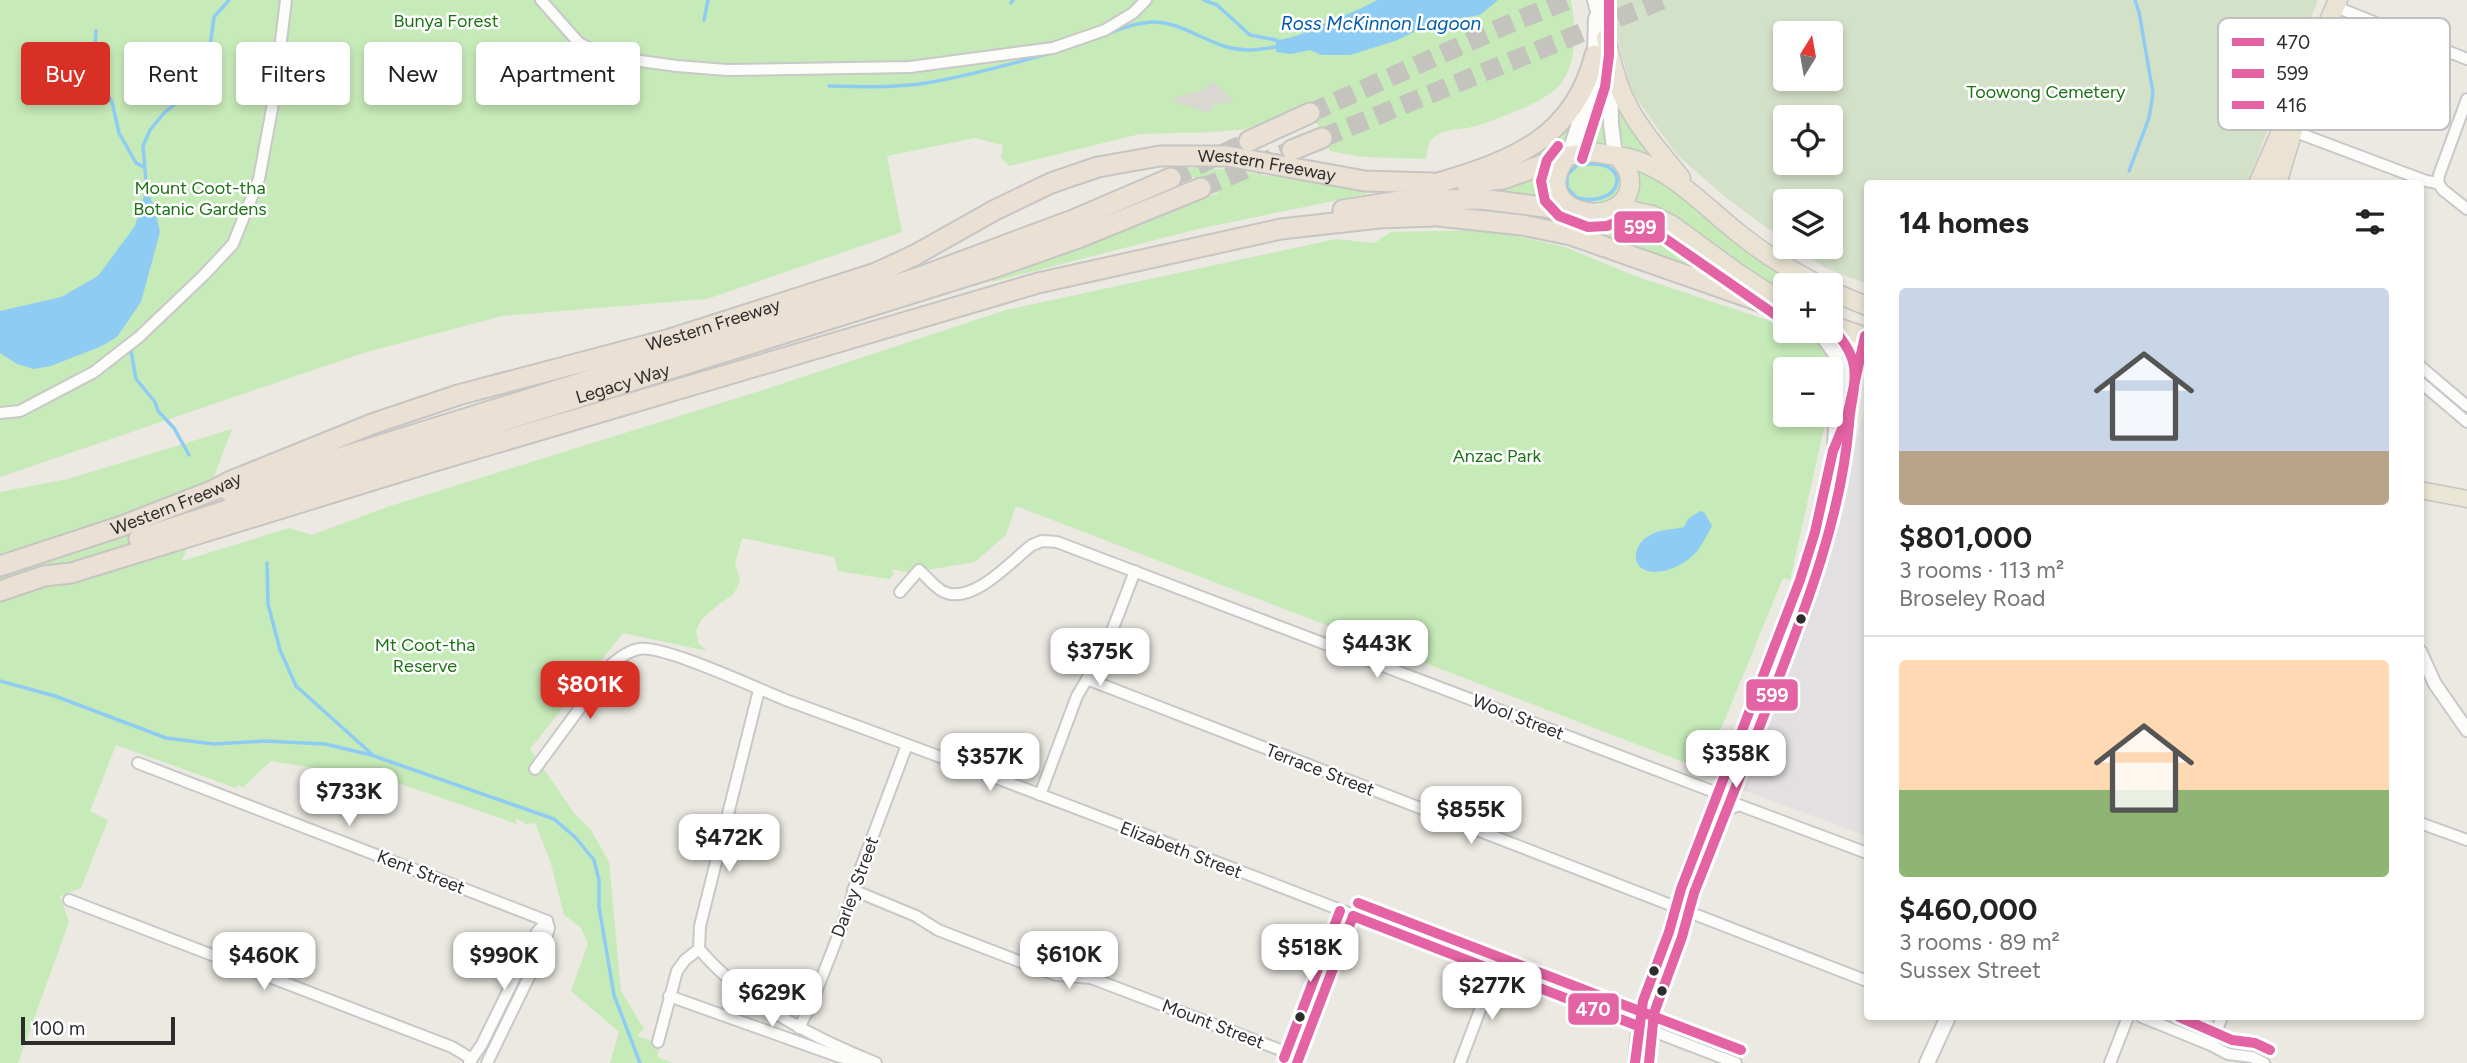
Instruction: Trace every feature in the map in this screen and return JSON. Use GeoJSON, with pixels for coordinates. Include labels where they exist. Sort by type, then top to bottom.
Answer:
{"type":"FeatureCollection","features":[{"type":"Feature","properties":{"kind":"highway"},"geometry":{"type":"LineString","coordinates":[[1606,38],[1630,110],[1655,146],[1704,206]]}},
{"type":"Feature","properties":{"kind":"highway"},"geometry":{"type":"LineString","coordinates":[[1436,197],[1514,156],[1547,134],[1580,94],[1589,77],[1595,55]]}},
{"type":"Feature","properties":{"kind":"highway"},"geometry":{"type":"LineString","coordinates":[[1249,141],[1310,113]]}},
{"type":"Feature","properties":{"kind":"highway"},"geometry":{"type":"LineString","coordinates":[[2260,180],[2282,130]]}},
{"type":"Feature","properties":{"kind":"highway"},"geometry":{"type":"LineString","coordinates":[[2269,180],[2280,150],[2293,131]]}},
{"type":"Feature","properties":{"kind":"highway"},"geometry":{"type":"LineString","coordinates":[[2278,180],[2293,131]]}},
{"type":"Feature","properties":{"kind":"highway"},"geometry":{"type":"LineString","coordinates":[[1292,150],[1322,138]]}},
{"type":"Feature","properties":{"kind":"highway"},"geometry":{"type":"LineString","coordinates":[[1590,213],[1567,205],[1557,192],[1556,174],[1568,156],[1591,152],[1629,157],[1656,168],[1762,251],[1799,273]]}},
{"type":"Feature","properties":{"kind":"highway"},"geometry":{"type":"LineString","coordinates":[[1436,197],[1481,199],[1590,213],[1605,212],[1616,207],[1626,196],[1630,185],[1627,170],[1616,155]]}},
{"type":"Feature","properties":{"kind":"highway","name":"Western Freeway"},"geometry":{"type":"LineString","coordinates":[[0,566],[121,526],[372,424],[445,399],[670,339],[869,276],[915,256],[995,210],[1051,183],[1098,167],[1160,156],[1227,156],[1436,197],[1493,220],[1571,235],[1773,303]]}},
{"type":"Feature","properties":{"kind":"highway","name":"Western Freeway"},"geometry":{"type":"LineString","coordinates":[[0,591],[44,576],[84,570],[435,461],[990,297],[1084,272],[1281,229],[1331,212],[1436,197],[1481,183],[1503,180],[1568,156]]}},
{"type":"Feature","properties":{"kind":"highway","name":"Legacy Way"},"geometry":{"type":"LineString","coordinates":[[214,490],[233,493],[920,277],[1073,220],[1171,178]]}},
{"type":"Feature","properties":{"kind":"highway","name":"Legacy Way"},"geometry":{"type":"LineString","coordinates":[[44,576],[60,566],[317,480],[993,268],[1078,238],[1201,188]]}},
{"type":"Feature","properties":{"kind":"highway"},"geometry":{"type":"LineString","coordinates":[[1616,207],[1642,212],[1672,225],[1773,298]]}},
{"type":"Feature","properties":{"kind":"highway"},"geometry":{"type":"LineString","coordinates":[[1843,296],[1864,305]]}},
{"type":"Feature","properties":{"kind":"highway"},"geometry":{"type":"LineString","coordinates":[[1843,329],[1863,336]]}},
{"type":"Feature","properties":{"kind":"main road"},"geometry":{"type":"LineString","coordinates":[[1596,3],[1610,64],[1611,124],[1616,155]]}},
{"type":"Feature","properties":{"kind":"main road"},"geometry":{"type":"LineString","coordinates":[[1568,156],[1587,101],[1595,55],[1596,3]]}},
{"type":"Feature","properties":{"kind":"main road"},"geometry":{"type":"LineString","coordinates":[[2424,492],[2467,499]]}},
{"type":"Feature","properties":{"kind":"main road"},"geometry":{"type":"LineString","coordinates":[[1927,1063],[1948,1020]]}},
{"type":"Feature","properties":{"kind":"main road"},"geometry":{"type":"LineString","coordinates":[[1936,1063],[1948,1020]]}},
{"type":"Feature","properties":{"kind":"street"},"geometry":{"type":"LineString","coordinates":[[0,413],[20,411],[94,372],[139,337],[233,244],[259,179],[274,98],[286,0]]}},
{"type":"Feature","properties":{"kind":"street"},"geometry":{"type":"LineString","coordinates":[[541,0],[578,42]]}},
{"type":"Feature","properties":{"kind":"street"},"geometry":{"type":"LineString","coordinates":[[640,61],[727,70],[909,67],[1053,48],[1105,30],[1133,13],[1146,0]]}},
{"type":"Feature","properties":{"kind":"street"},"geometry":{"type":"LineString","coordinates":[[2337,3],[2372,18]]}},
{"type":"Feature","properties":{"kind":"street"},"geometry":{"type":"LineString","coordinates":[[2450,52],[2467,59]]}},
{"type":"Feature","properties":{"kind":"street"},"geometry":{"type":"LineString","coordinates":[[2467,99],[2438,183],[2467,209]]}},
{"type":"Feature","properties":{"kind":"street"},"geometry":{"type":"LineString","coordinates":[[2293,131],[2423,180]]}},
{"type":"Feature","properties":{"kind":"street"},"geometry":{"type":"LineString","coordinates":[[2424,180],[2438,183]]}},
{"type":"Feature","properties":{"kind":"street"},"geometry":{"type":"LineString","coordinates":[[1833,451],[1847,417],[1854,339],[1863,336]]}},
{"type":"Feature","properties":{"kind":"street"},"geometry":{"type":"LineString","coordinates":[[2424,369],[2467,406]]}},
{"type":"Feature","properties":{"kind":"street"},"geometry":{"type":"LineString","coordinates":[[1843,389],[1852,373]]}},
{"type":"Feature","properties":{"kind":"street"},"geometry":{"type":"LineString","coordinates":[[2424,385],[2467,422]]}},
{"type":"Feature","properties":{"kind":"street"},"geometry":{"type":"LineString","coordinates":[[1635,1063],[1643,1001],[1670,932],[1681,889],[1800,580],[1815,532],[1833,451],[1834,427]]}},
{"type":"Feature","properties":{"kind":"street","name":"Wool Street"},"geometry":{"type":"LineString","coordinates":[[900,592],[919,570],[945,592],[953,594],[976,590],[1032,545],[1042,541],[1057,542],[1717,793]]}},
{"type":"Feature","properties":{"kind":"street"},"geometry":{"type":"LineString","coordinates":[[1040,795],[1077,696],[1105,649],[1135,571]]}},
{"type":"Feature","properties":{"kind":"street","name":"Elizabeth Street"},"geometry":{"type":"LineString","coordinates":[[535,768],[613,663],[625,653],[641,648],[664,651],[1736,1063]]}},
{"type":"Feature","properties":{"kind":"street"},"geometry":{"type":"LineString","coordinates":[[2424,661],[2431,678],[2467,730]]}},
{"type":"Feature","properties":{"kind":"street","name":"Terrace Street"},"geometry":{"type":"LineString","coordinates":[[1087,679],[1864,980]]}},
{"type":"Feature","properties":{"kind":"street"},"geometry":{"type":"LineString","coordinates":[[760,690],[700,926],[699,949],[718,970],[799,1028],[876,1063]]}},
{"type":"Feature","properties":{"kind":"street","name":"Darley Street"},"geometry":{"type":"LineString","coordinates":[[799,1028],[819,986],[907,745]]}},
{"type":"Feature","properties":{"kind":"street","name":"Kent Street"},"geometry":{"type":"LineString","coordinates":[[138,764],[547,921]]}},
{"type":"Feature","properties":{"kind":"street"},"geometry":{"type":"LineString","coordinates":[[1681,889],[1698,878],[1725,811],[1738,805],[1864,852]]}},
{"type":"Feature","properties":{"kind":"street"},"geometry":{"type":"LineString","coordinates":[[2424,824],[2467,840]]}},
{"type":"Feature","properties":{"kind":"street","name":"Mount Street"},"geometry":{"type":"LineString","coordinates":[[853,890],[916,916],[938,930],[1042,970],[1057,975],[1091,978],[1298,1060]]}},
{"type":"Feature","properties":{"kind":"street"},"geometry":{"type":"LineString","coordinates":[[69,900],[453,1047],[471,1061],[537,932],[547,921]]}},
{"type":"Feature","properties":{"kind":"street"},"geometry":{"type":"LineString","coordinates":[[1298,1060],[1353,916]]}},
{"type":"Feature","properties":{"kind":"street"},"geometry":{"type":"LineString","coordinates":[[487,1063],[543,948],[549,928],[547,921]]}},
{"type":"Feature","properties":{"kind":"street"},"geometry":{"type":"LineString","coordinates":[[658,1042],[679,967],[699,949]]}},
{"type":"Feature","properties":{"kind":"street"},"geometry":{"type":"LineString","coordinates":[[1460,1063],[1495,970]]}},
{"type":"Feature","properties":{"kind":"street"},"geometry":{"type":"LineString","coordinates":[[670,996],[840,1058],[866,1063]]}},
{"type":"Feature","properties":{"kind":"street"},"geometry":{"type":"LineString","coordinates":[[2110,1063],[2127,1020]]}},
{"type":"Feature","properties":{"kind":"street"},"geometry":{"type":"LineString","coordinates":[[2149,1020],[2228,1054],[2252,1057],[2264,1063]]}},
{"type":"Feature","properties":{"kind":"street"},"geometry":{"type":"LineString","coordinates":[[2211,1045],[2221,1020]]}},
{"type":"Feature","properties":{"kind":"shaded area"},"geometry":{"type":"Polygon","coordinates":[[[1214,82],[1234,102],[1213,104],[1213,110],[1206,112],[1173,101],[1174,98],[1206,89],[1208,83],[1214,82]]]}},
{"type":"Feature","properties":{"kind":"shaded area"},"geometry":{"type":"Polygon","coordinates":[[[1864,412],[1864,835],[1743,790],[1814,593],[1864,412]]]}},
{"type":"Feature","properties":{"kind":"green space","name":"Mount Coot-tha Botanic Gardens"},"geometry":{"type":"Polygon","coordinates":[[[0,0],[1571,0],[1574,46],[1569,69],[1557,88],[1509,114],[1474,127],[1437,135],[1430,142],[1426,159],[1363,157],[1330,151],[1308,105],[1246,129],[1140,134],[1009,166],[1001,157],[1003,145],[975,138],[887,156],[902,232],[707,299],[502,316],[363,353],[0,477],[0,0]]]}},
{"type":"Feature","properties":{"kind":"green space","name":"Toowong Cemetery"},"geometry":{"type":"Polygon","coordinates":[[[1608,0],[2318,0],[2311,18],[2218,18],[2218,130],[2268,130],[2249,180],[1864,180],[1864,283],[1825,268],[1811,259],[1843,259],[1843,189],[1773,189],[1773,232],[1729,200],[1677,155],[1631,91],[1608,0]]]}},
{"type":"Feature","properties":{"kind":"green space"},"geometry":{"type":"Polygon","coordinates":[[[1603,55],[1609,145],[1576,145],[1603,55]]]}},
{"type":"Feature","properties":{"kind":"green space"},"geometry":{"type":"Polygon","coordinates":[[[1614,90],[1659,158],[1633,150],[1621,142],[1614,90]]]}},
{"type":"Feature","properties":{"kind":"green space"},"geometry":{"type":"Polygon","coordinates":[[[1582,96],[1569,137],[1557,153],[1527,165],[1487,172],[1582,96]]]}},
{"type":"Feature","properties":{"kind":"green space"},"geometry":{"type":"Polygon","coordinates":[[[1579,159],[1604,159],[1616,165],[1622,180],[1615,196],[1596,204],[1583,204],[1567,198],[1564,169],[1579,159]]]}},
{"type":"Feature","properties":{"kind":"green space"},"geometry":{"type":"Polygon","coordinates":[[[1554,165],[1555,202],[1412,194],[1440,189],[1483,188],[1554,165]]]}},
{"type":"Feature","properties":{"kind":"green space"},"geometry":{"type":"Polygon","coordinates":[[[1201,168],[1273,175],[1367,191],[1367,194],[1198,229],[992,282],[990,278],[1218,193],[1197,178],[1160,169],[1201,168]]]}},
{"type":"Feature","properties":{"kind":"green space"},"geometry":{"type":"Polygon","coordinates":[[[1636,169],[1646,170],[1788,273],[1773,273],[1773,287],[1674,217],[1632,205],[1639,187],[1636,169]]]}},
{"type":"Feature","properties":{"kind":"green space"},"geometry":{"type":"Polygon","coordinates":[[[1497,210],[1624,213],[1650,218],[1746,287],[1498,213],[1497,210]]]}},
{"type":"Feature","properties":{"kind":"green space"},"geometry":{"type":"Polygon","coordinates":[[[1489,230],[1565,247],[1635,276],[1773,322],[1773,343],[1817,343],[1824,352],[1826,357],[1773,357],[1773,427],[1824,427],[1790,580],[1783,578],[1704,770],[1016,506],[1006,535],[975,562],[909,573],[891,569],[894,574],[889,579],[838,571],[834,557],[742,538],[735,563],[740,581],[733,595],[701,620],[696,631],[698,643],[707,651],[623,633],[530,749],[574,813],[591,830],[609,862],[621,991],[644,1029],[637,1036],[661,1044],[657,1057],[673,1063],[610,1063],[619,1032],[571,991],[588,944],[581,928],[564,915],[550,860],[535,823],[527,824],[515,818],[517,824],[389,780],[271,761],[243,787],[238,785],[236,788],[116,745],[90,811],[108,820],[81,888],[60,896],[69,922],[18,1063],[0,1063],[0,492],[68,479],[232,429],[182,561],[289,528],[312,535],[387,507],[763,390],[1006,310],[1336,239],[1374,243],[1391,232],[1489,230]]]}},
{"type":"Feature","properties":{"kind":"water","name":"Ross McKinnon Lagoon"},"geometry":{"type":"Polygon","coordinates":[[[1377,0],[1498,0],[1480,15],[1435,22],[1395,41],[1350,55],[1321,55],[1310,50],[1291,54],[1276,52],[1276,40],[1297,35],[1377,0]]]}},
{"type":"Feature","properties":{"kind":"water"},"geometry":{"type":"Polygon","coordinates":[[[146,188],[154,206],[160,232],[141,302],[117,337],[102,346],[51,366],[34,369],[17,364],[0,353],[0,311],[61,297],[98,276],[135,226],[146,188]]]}},
{"type":"Feature","properties":{"kind":"water"},"geometry":{"type":"Polygon","coordinates":[[[1700,511],[1704,512],[1712,526],[1694,555],[1668,570],[1654,572],[1639,566],[1636,552],[1643,540],[1656,532],[1684,527],[1688,519],[1700,511]]]}},
{"type":"Feature","properties":{"kind":"waterway"},"geometry":{"type":"LineString","coordinates":[[147,193],[143,146],[150,130],[164,113],[185,96],[201,70],[209,54],[214,17],[229,0]]}},
{"type":"Feature","properties":{"kind":"waterway"},"geometry":{"type":"LineString","coordinates":[[704,20],[708,0]]}},
{"type":"Feature","properties":{"kind":"waterway"},"geometry":{"type":"LineString","coordinates":[[1204,0],[1217,5],[1250,35],[1276,40]]}},
{"type":"Feature","properties":{"kind":"waterway"},"geometry":{"type":"LineString","coordinates":[[2129,171],[2149,118],[2153,93],[2135,0]]}},
{"type":"Feature","properties":{"kind":"waterway"},"geometry":{"type":"LineString","coordinates":[[1068,48],[1130,26],[1151,22],[1171,24],[1233,49],[1275,47]]}},
{"type":"Feature","properties":{"kind":"waterway"},"geometry":{"type":"LineString","coordinates":[[95,42],[96,31]]}},
{"type":"Feature","properties":{"kind":"waterway"},"geometry":{"type":"LineString","coordinates":[[829,86],[866,87],[926,83],[1047,54]]}},
{"type":"Feature","properties":{"kind":"waterway"},"geometry":{"type":"LineString","coordinates":[[110,99],[119,133],[136,163],[144,167]]}},
{"type":"Feature","properties":{"kind":"waterway"},"geometry":{"type":"LineString","coordinates":[[1591,164],[1604,165],[1612,170],[1617,177],[1617,184],[1605,197],[1577,198],[1567,188],[1567,175],[1577,165],[1591,164]]}},
{"type":"Feature","properties":{"kind":"waterway"},"geometry":{"type":"LineString","coordinates":[[131,351],[136,379],[155,402],[158,411],[174,428],[189,455]]}},
{"type":"Feature","properties":{"kind":"waterway"},"geometry":{"type":"LineString","coordinates":[[267,563],[268,604],[280,650],[296,686],[374,756],[554,819],[575,837],[594,860],[614,995],[640,1063]]}},
{"type":"Feature","properties":{"kind":"waterway"},"geometry":{"type":"LineString","coordinates":[[0,681],[55,696],[166,738],[214,744],[265,741],[325,744],[371,755]]}},
{"type":"Feature","properties":{"kind":"tunnel"},"geometry":{"type":"LineString","coordinates":[[1310,113],[1569,0]]}},
{"type":"Feature","properties":{"kind":"tunnel"},"geometry":{"type":"LineString","coordinates":[[1322,138],[1662,0]]}},
{"type":"Feature","properties":{"kind":"tunnel"},"geometry":{"type":"LineString","coordinates":[[1171,178],[1249,141]]}},
{"type":"Feature","properties":{"kind":"tunnel"},"geometry":{"type":"LineString","coordinates":[[1201,188],[1292,150]]}},
{"type":"Feature","properties":{"kind":"transit line","name":"599"},"geometry":{"type":"LineString","coordinates":[[1582,159],[1605,87],[1609,55],[1609,0]]}},
{"type":"Feature","properties":{"kind":"transit line","name":"599"},"geometry":{"type":"LineString","coordinates":[[1558,146],[1547,160],[1541,181],[1545,201],[1559,216],[1588,227],[1607,226],[1617,222],[1653,230],[1773,313]]}},
{"type":"Feature","properties":{"kind":"transit line","name":"470"},"geometry":{"type":"LineString","coordinates":[[1635,1063],[1643,1001],[1669,932],[1681,889],[1800,580],[1815,532],[1833,451],[1847,417],[1864,340]]}},
{"type":"Feature","properties":{"kind":"transit line","name":"599"},"geometry":{"type":"LineString","coordinates":[[1649,1063],[1654,1013],[1682,937],[1694,893],[1797,629],[1830,528],[1845,459],[1854,388],[1853,360],[1843,342]]}},
{"type":"Feature","properties":{"kind":"transit line","name":"416"},"geometry":{"type":"LineString","coordinates":[[1358,903],[1741,1050]]}},
{"type":"Feature","properties":{"kind":"transit line","name":"416"},"geometry":{"type":"LineString","coordinates":[[1284,1058],[1340,911]]}},
{"type":"Feature","properties":{"kind":"transit line","name":"470"},"geometry":{"type":"LineString","coordinates":[[1353,916],[1638,1026]]}},
{"type":"Feature","properties":{"kind":"transit line","name":"470"},"geometry":{"type":"LineString","coordinates":[[1297,1063],[1353,916]]}},
{"type":"Feature","properties":{"kind":"transit line","name":"416"},"geometry":{"type":"LineString","coordinates":[[2186,1020],[2232,1040],[2255,1043],[2270,1050]]}},
{"type":"Feature","properties":{"kind":"park label","name":"Bunya Forest"},"geometry":{"type":"Point","coordinates":[446,21]}},
{"type":"Feature","properties":{"kind":"park label","name":"Anzac Park"},"geometry":{"type":"Point","coordinates":[1497,456]}},
{"type":"Feature","properties":{"kind":"park label","name":"Mt Coot-tha Reserve"},"geometry":{"type":"Point","coordinates":[425,655]}}]}
